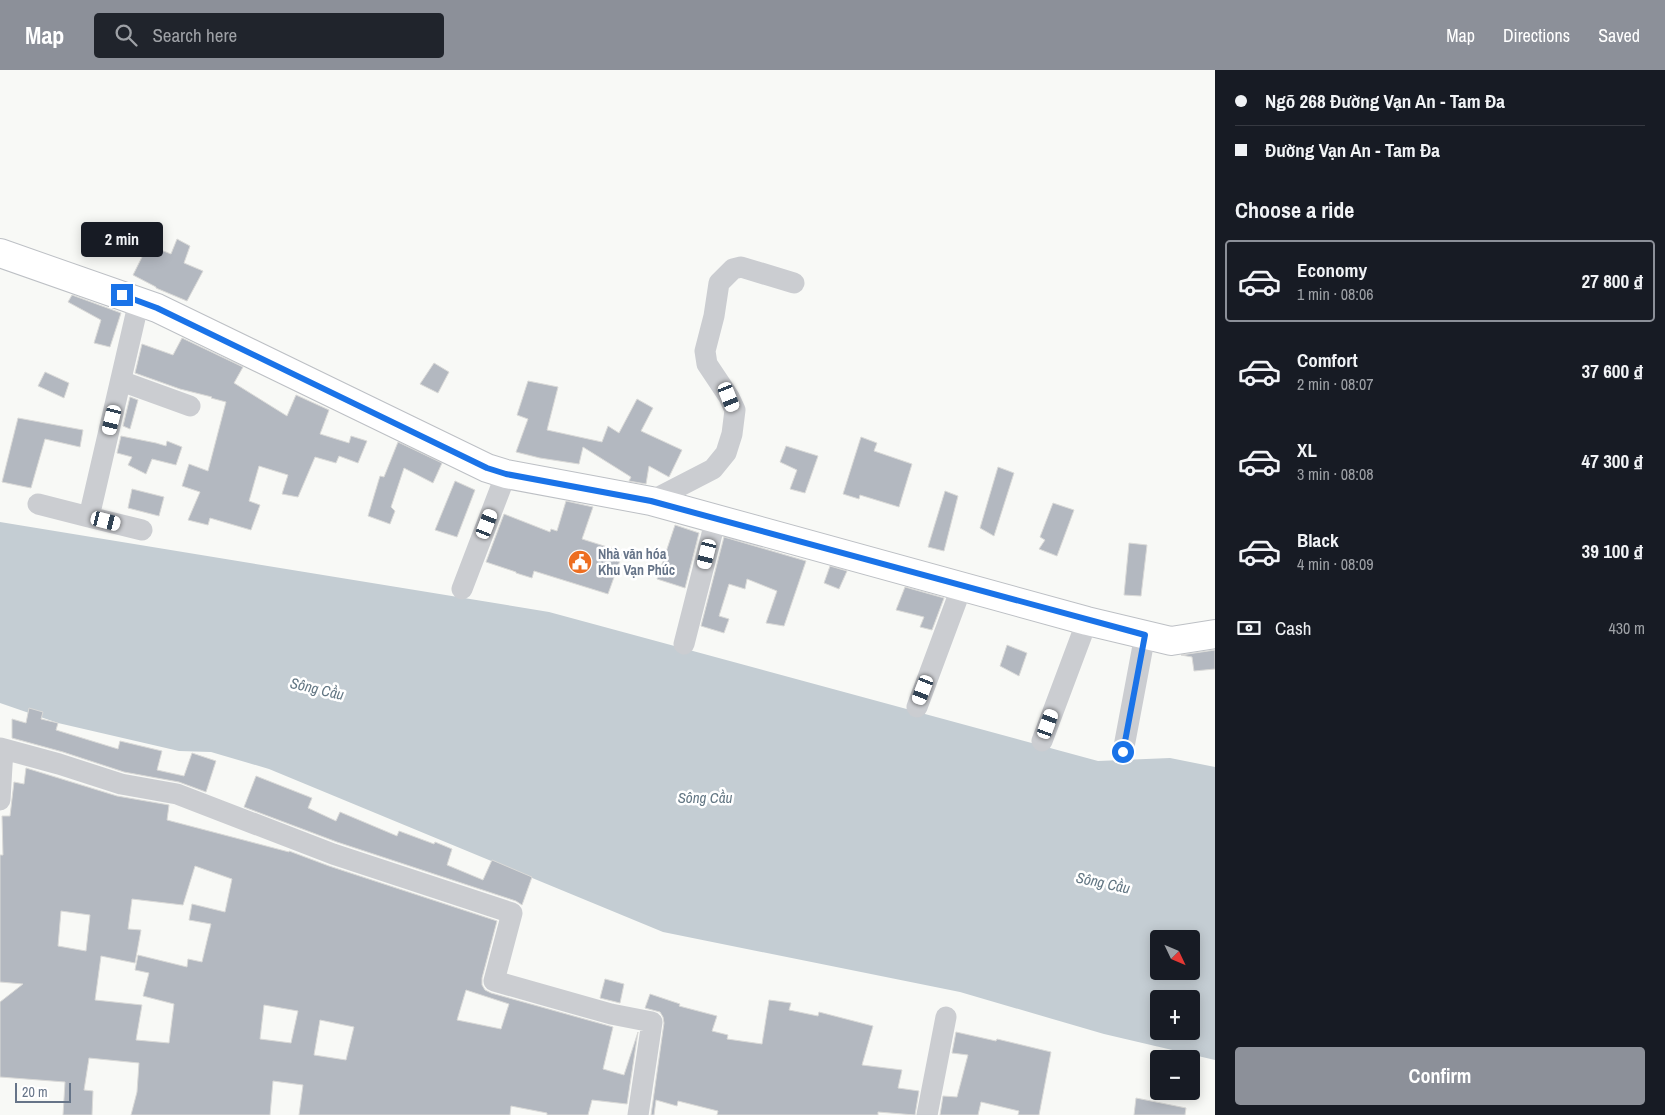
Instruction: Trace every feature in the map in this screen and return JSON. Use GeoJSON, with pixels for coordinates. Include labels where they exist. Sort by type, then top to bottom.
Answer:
{"type":"FeatureCollection","features":[{"type":"Feature","properties":{"kind":"main road"},"geometry":{"type":"LineString","coordinates":[[0,253],[140,301],[166,312],[487,468],[506,474],[651,501],[1087,621],[1170,641],[1215,634]]}},
{"type":"Feature","properties":{"kind":"street"},"geometry":{"type":"LineString","coordinates":[[651,501],[713,469],[726,453],[732,434],[735,410],[729,397],[707,364],[705,351],[720,283],[733,269],[741,267],[794,283]]}},
{"type":"Feature","properties":{"kind":"street"},"geometry":{"type":"LineString","coordinates":[[89,517],[140,301]]}},
{"type":"Feature","properties":{"kind":"street"},"geometry":{"type":"LineString","coordinates":[[121,381],[190,406]]}},
{"type":"Feature","properties":{"kind":"street"},"geometry":{"type":"LineString","coordinates":[[462,590],[506,474]]}},
{"type":"Feature","properties":{"kind":"street"},"geometry":{"type":"LineString","coordinates":[[38,504],[142,530]]}},
{"type":"Feature","properties":{"kind":"street"},"geometry":{"type":"LineString","coordinates":[[684,644],[716,518]]}},
{"type":"Feature","properties":{"kind":"street"},"geometry":{"type":"LineString","coordinates":[[917,707],[962,586]]}},
{"type":"Feature","properties":{"kind":"street"},"geometry":{"type":"LineString","coordinates":[[1042,741],[1087,621]]}},
{"type":"Feature","properties":{"kind":"street"},"geometry":{"type":"LineString","coordinates":[[1123,752],[1145,635]]}},
{"type":"Feature","properties":{"kind":"street"},"geometry":{"type":"LineString","coordinates":[[0,800],[1,749],[59,764],[120,784],[177,794],[342,857],[512,913],[494,980],[611,1014],[652,1022],[638,1115]]}},
{"type":"Feature","properties":{"kind":"street"},"geometry":{"type":"LineString","coordinates":[[927,1115],[946,1017]]}},
{"type":"Feature","properties":{"kind":"water","name":"Sông Cầu"},"geometry":{"type":"Polygon","coordinates":[[[0,522],[549,612],[1098,761],[1170,758],[1215,767],[1215,1060],[1200,1056],[1200,1050],[1172,1050],[1104,1034],[960,992],[663,932],[269,769],[211,752],[179,751],[58,723],[0,703],[0,522]]]}},
{"type":"Feature","properties":{"kind":"building"},"geometry":{"type":"Polygon","coordinates":[[[177,239],[190,246],[184,263],[203,271],[187,301],[156,288],[133,275],[148,245],[171,254],[177,239]]]}},
{"type":"Feature","properties":{"kind":"building"},"geometry":{"type":"Polygon","coordinates":[[[72,295],[121,313],[110,347],[94,343],[101,320],[68,302],[72,295]]]}},
{"type":"Feature","properties":{"kind":"building"},"geometry":{"type":"Polygon","coordinates":[[[182,338],[243,367],[234,383],[287,416],[296,395],[329,410],[320,434],[349,443],[351,436],[367,441],[358,463],[339,456],[336,463],[315,457],[298,497],[282,494],[288,475],[259,466],[249,501],[260,505],[251,530],[210,518],[208,525],[188,520],[200,492],[182,486],[189,464],[208,471],[226,402],[180,389],[135,373],[142,344],[173,355],[182,338]]]}},
{"type":"Feature","properties":{"kind":"building"},"geometry":{"type":"Polygon","coordinates":[[[434,363],[449,372],[438,393],[420,384],[434,363]]]}},
{"type":"Feature","properties":{"kind":"building"},"geometry":{"type":"Polygon","coordinates":[[[45,372],[69,383],[64,398],[38,386],[45,372]]]}},
{"type":"Feature","properties":{"kind":"building"},"geometry":{"type":"Polygon","coordinates":[[[528,381],[558,387],[547,430],[602,442],[608,426],[619,433],[637,399],[653,408],[641,431],[682,450],[669,477],[649,466],[646,484],[629,481],[631,477],[583,447],[579,464],[516,452],[528,419],[517,415],[528,381]]]}},
{"type":"Feature","properties":{"kind":"building"},"geometry":{"type":"Polygon","coordinates":[[[130,397],[138,400],[130,429],[123,426],[130,397]]]}},
{"type":"Feature","properties":{"kind":"building"},"geometry":{"type":"Polygon","coordinates":[[[18,418],[83,430],[80,447],[45,439],[31,488],[2,482],[18,418]]]}},
{"type":"Feature","properties":{"kind":"building"},"geometry":{"type":"Polygon","coordinates":[[[121,436],[166,446],[167,441],[182,447],[176,465],[152,459],[146,474],[128,465],[132,457],[117,453],[121,436]]]}},
{"type":"Feature","properties":{"kind":"building"},"geometry":{"type":"Polygon","coordinates":[[[861,437],[877,443],[874,451],[912,464],[899,507],[860,495],[859,499],[843,494],[861,437]]]}},
{"type":"Feature","properties":{"kind":"building"},"geometry":{"type":"Polygon","coordinates":[[[398,442],[442,463],[433,483],[404,468],[391,507],[395,511],[390,524],[368,516],[380,476],[384,477],[398,442]]]}},
{"type":"Feature","properties":{"kind":"building"},"geometry":{"type":"Polygon","coordinates":[[[786,446],[818,456],[805,493],[790,489],[797,470],[780,462],[786,446]]]}},
{"type":"Feature","properties":{"kind":"building"},"geometry":{"type":"Polygon","coordinates":[[[998,467],[1014,473],[994,536],[980,528],[998,467]]]}},
{"type":"Feature","properties":{"kind":"building"},"geometry":{"type":"Polygon","coordinates":[[[455,481],[475,490],[457,537],[435,530],[455,481]]]}},
{"type":"Feature","properties":{"kind":"building"},"geometry":{"type":"Polygon","coordinates":[[[132,489],[164,497],[159,516],[128,508],[132,489]]]}},
{"type":"Feature","properties":{"kind":"building"},"geometry":{"type":"Polygon","coordinates":[[[945,491],[958,496],[944,551],[928,547],[945,491]]]}},
{"type":"Feature","properties":{"kind":"building"},"geometry":{"type":"Polygon","coordinates":[[[566,501],[593,507],[582,539],[623,552],[608,594],[534,571],[532,578],[486,562],[504,514],[550,532],[551,529],[557,531],[566,501]]]}},
{"type":"Feature","properties":{"kind":"building"},"geometry":{"type":"Polygon","coordinates":[[[1053,503],[1074,510],[1057,556],[1039,549],[1045,540],[1040,537],[1053,503]]]}},
{"type":"Feature","properties":{"kind":"building"},"geometry":{"type":"Polygon","coordinates":[[[675,525],[699,533],[685,588],[657,579],[675,525]]]}},
{"type":"Feature","properties":{"kind":"building"},"geometry":{"type":"Polygon","coordinates":[[[724,537],[806,561],[784,626],[766,623],[777,591],[747,579],[745,589],[729,584],[719,616],[729,619],[724,633],[701,626],[724,537]]]}},
{"type":"Feature","properties":{"kind":"building"},"geometry":{"type":"Polygon","coordinates":[[[1129,543],[1147,545],[1141,596],[1124,595],[1129,543]]]}},
{"type":"Feature","properties":{"kind":"building"},"geometry":{"type":"Polygon","coordinates":[[[830,566],[847,571],[839,589],[824,583],[830,566]]]}},
{"type":"Feature","properties":{"kind":"building"},"geometry":{"type":"Polygon","coordinates":[[[905,587],[944,598],[932,630],[920,627],[924,617],[896,610],[905,587]]]}},
{"type":"Feature","properties":{"kind":"building"},"geometry":{"type":"Polygon","coordinates":[[[1007,645],[1027,653],[1019,676],[1000,666],[1007,645]]]}},
{"type":"Feature","properties":{"kind":"building"},"geometry":{"type":"Polygon","coordinates":[[[1215,650],[1215,669],[1194,671],[1192,657],[1181,655],[1215,650]]]}},
{"type":"Feature","properties":{"kind":"building"},"geometry":{"type":"Polygon","coordinates":[[[29,708],[43,712],[41,719],[58,723],[56,730],[118,749],[120,741],[162,751],[157,770],[184,776],[192,753],[216,761],[206,792],[179,782],[124,772],[12,738],[12,719],[26,723],[29,708]]]}},
{"type":"Feature","properties":{"kind":"building"},"geometry":{"type":"Polygon","coordinates":[[[26,768],[117,796],[169,805],[167,820],[289,851],[497,921],[482,978],[482,985],[485,990],[613,1027],[603,1069],[624,1075],[638,1032],[627,1104],[592,1100],[588,1115],[547,1115],[547,1113],[511,1106],[510,1115],[299,1115],[303,1085],[273,1081],[270,1115],[131,1115],[137,1092],[139,1063],[89,1058],[84,1090],[93,1091],[92,1115],[63,1115],[65,1082],[0,1077],[0,1002],[23,984],[0,982],[0,855],[3,855],[2,816],[10,816],[14,782],[24,784],[26,768]],[[195,866],[183,905],[132,899],[128,929],[141,930],[135,963],[101,956],[95,1000],[142,1005],[136,1040],[169,1043],[174,1004],[143,996],[149,973],[135,970],[138,955],[187,967],[188,959],[202,962],[211,924],[189,920],[192,904],[225,912],[232,879],[195,866]],[[61,911],[58,946],[86,951],[90,915],[61,911]],[[466,990],[457,1020],[501,1029],[509,1004],[466,990]],[[264,1005],[260,1039],[291,1043],[298,1011],[264,1005]],[[320,1020],[314,1055],[346,1060],[354,1027],[320,1020]]]}},
{"type":"Feature","properties":{"kind":"building"},"geometry":{"type":"Polygon","coordinates":[[[256,776],[312,798],[308,808],[336,821],[340,812],[397,836],[399,831],[452,849],[447,865],[483,880],[492,860],[532,877],[522,905],[516,901],[337,842],[244,807],[256,776]]]}},
{"type":"Feature","properties":{"kind":"building"},"geometry":{"type":"Polygon","coordinates":[[[605,979],[624,984],[620,1003],[600,998],[605,979]]]}},
{"type":"Feature","properties":{"kind":"building"},"geometry":{"type":"Polygon","coordinates":[[[650,994],[680,1004],[679,1006],[717,1016],[712,1031],[728,1035],[727,1039],[762,1044],[769,1000],[791,1003],[789,1010],[818,1016],[819,1012],[873,1026],[862,1065],[902,1070],[898,1088],[919,1091],[915,1115],[878,1112],[878,1115],[717,1115],[718,1111],[678,1101],[677,1106],[656,1100],[654,1115],[651,1115],[664,1023],[660,1012],[645,1008],[650,994]]]}},
{"type":"Feature","properties":{"kind":"building"},"geometry":{"type":"Polygon","coordinates":[[[956,1032],[996,1041],[997,1039],[1051,1052],[1039,1115],[1018,1115],[1019,1111],[981,1102],[978,1115],[940,1115],[943,1096],[957,1097],[968,1055],[952,1053],[956,1032]]]}},
{"type":"Feature","properties":{"kind":"building"},"geometry":{"type":"Polygon","coordinates":[[[1136,1098],[1186,1108],[1185,1115],[1134,1115],[1136,1098]]]}},
{"type":"Feature","properties":{"kind":"place","name":"Nhà văn hóa Khu Vạn Phúc"},"geometry":{"type":"Point","coordinates":[580,562]}},
{"type":"Feature","properties":{"kind":"route"},"geometry":{"type":"LineString","coordinates":[[122,295],[157,308],[487,468],[506,474],[651,501],[1087,621],[1145,635],[1123,752]]}}]}
